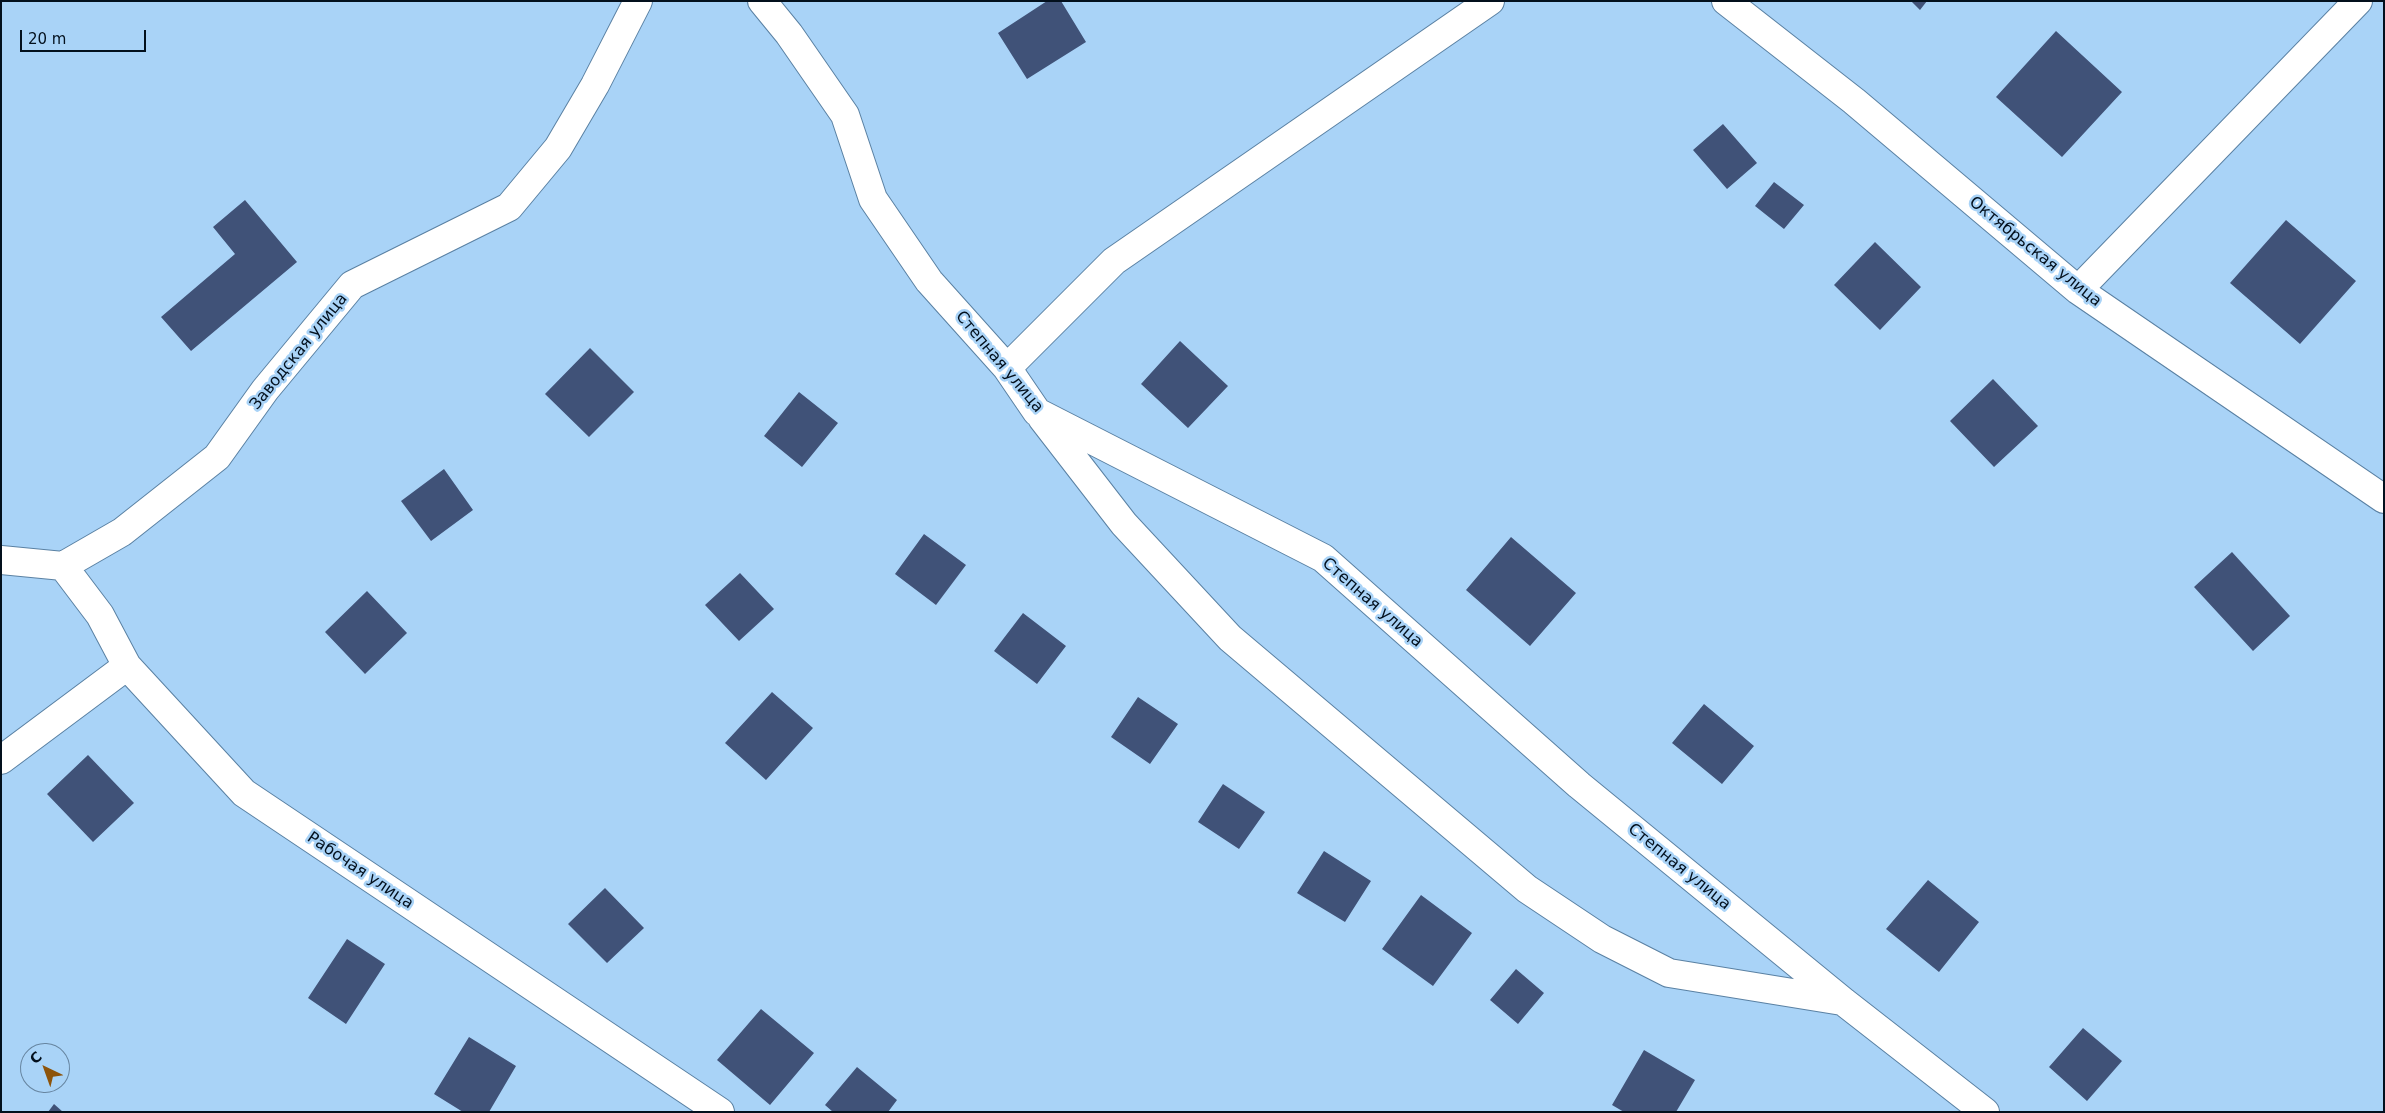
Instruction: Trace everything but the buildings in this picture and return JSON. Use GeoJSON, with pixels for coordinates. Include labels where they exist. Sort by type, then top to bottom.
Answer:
{"type":"FeatureCollection","features":[{"type":"Feature","properties":{"kind":"street","name":"Заводская улица"},"geometry":{"type":"LineString","coordinates":[[63,566],[122,532],[217,456],[266,390],[352,285],[509,207],[558,148],[595,85],[638,1]]}},
{"type":"Feature","properties":{"kind":"street","name":"Степная улица"},"geometry":{"type":"LineString","coordinates":[[762,1],[789,34],[845,115],[873,199],[929,280],[1007,368],[1037,412],[1323,558],[1579,785],[1844,1002],[1985,1112]]}},
{"type":"Feature","properties":{"kind":"street"},"geometry":{"type":"LineString","coordinates":[[1007,368],[1114,261],[1490,1]]}},
{"type":"Feature","properties":{"kind":"street","name":"Октябрьская улица"},"geometry":{"type":"LineString","coordinates":[[1726,1],[1854,101],[2078,290],[2384,499]]}},
{"type":"Feature","properties":{"kind":"street"},"geometry":{"type":"LineString","coordinates":[[2078,290],[2358,1]]}},
{"type":"Feature","properties":{"kind":"street"},"geometry":{"type":"LineString","coordinates":[[1037,412],[1124,524],[1230,638],[1527,889],[1602,939],[1669,973],[1844,1002]]}},
{"type":"Feature","properties":{"kind":"street"},"geometry":{"type":"LineString","coordinates":[[1,560],[63,566]]}},
{"type":"Feature","properties":{"kind":"street","name":"Рабочая улица"},"geometry":{"type":"LineString","coordinates":[[63,566],[100,616],[126,666],[244,793],[720,1112]]}},
{"type":"Feature","properties":{"kind":"street"},"geometry":{"type":"LineString","coordinates":[[1,760],[126,666]]}}]}
